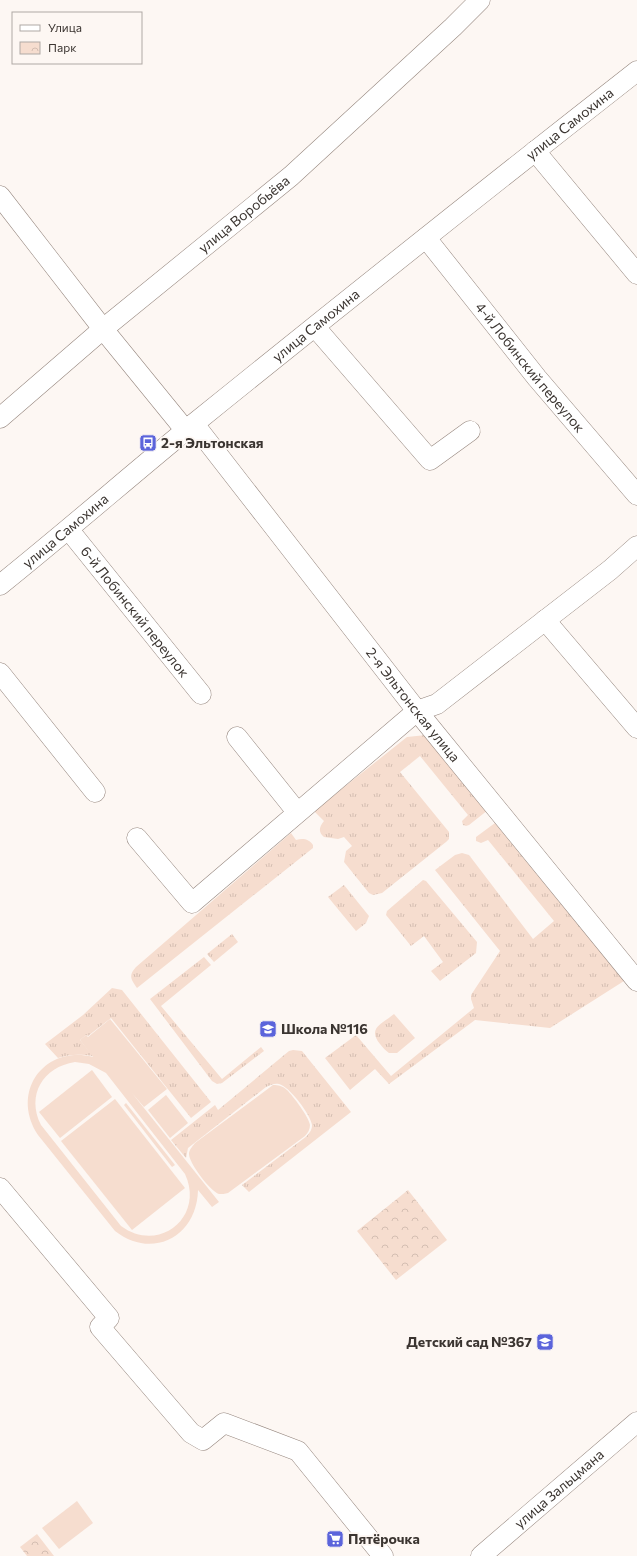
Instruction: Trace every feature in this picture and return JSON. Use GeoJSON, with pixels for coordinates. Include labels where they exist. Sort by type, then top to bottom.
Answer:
{"type":"FeatureCollection","features":[{"type":"Feature","properties":{"kind":"street","name":"улица Воробьёва"},"geometry":{"type":"LineString","coordinates":[[0,418],[103,329],[291,176],[453,27],[480,0]]}},
{"type":"Feature","properties":{"kind":"street","name":"улица Самохина"},"geometry":{"type":"LineString","coordinates":[[0,585],[69,530],[190,427],[535,151],[637,72]]}},
{"type":"Feature","properties":{"kind":"street"},"geometry":{"type":"LineString","coordinates":[[535,151],[637,274]]}},
{"type":"Feature","properties":{"kind":"street","name":"2-я Эльтонская улица"},"geometry":{"type":"LineString","coordinates":[[0,196],[103,329],[190,427],[637,981]]}},
{"type":"Feature","properties":{"kind":"street","name":"4-й Лобинский переулок"},"geometry":{"type":"LineString","coordinates":[[426,238],[537,378],[637,495]]}},
{"type":"Feature","properties":{"kind":"street"},"geometry":{"type":"LineString","coordinates":[[315,327],[430,460],[470,430]]}},
{"type":"Feature","properties":{"kind":"street","name":"6-й Лобинский переулок"},"geometry":{"type":"LineString","coordinates":[[69,530],[201,694]]}},
{"type":"Feature","properties":{"kind":"street"},"geometry":{"type":"LineString","coordinates":[[137,838],[192,903],[418,711],[437,704],[610,570],[637,546]]}},
{"type":"Feature","properties":{"kind":"street"},"geometry":{"type":"LineString","coordinates":[[545,620],[637,728]]}},
{"type":"Feature","properties":{"kind":"street"},"geometry":{"type":"LineString","coordinates":[[0,673],[95,792]]}},
{"type":"Feature","properties":{"kind":"street"},"geometry":{"type":"LineString","coordinates":[[237,737],[298,812]]}},
{"type":"Feature","properties":{"kind":"street"},"geometry":{"type":"LineString","coordinates":[[0,1188],[110,1318],[100,1327],[191,1433],[204,1440],[224,1423],[298,1451],[383,1556]]}},
{"type":"Feature","properties":{"kind":"street","name":"улица Зальцмана"},"geometry":{"type":"LineString","coordinates":[[481,1556],[637,1422]]}},
{"type":"Feature","properties":{"kind":"green space"},"geometry":{"type":"Polygon","coordinates":[[[426,735],[488,810],[469,825],[463,825],[462,821],[468,815],[420,756],[400,772],[449,832],[449,839],[382,893],[373,895],[369,893],[344,862],[346,851],[352,846],[344,837],[338,839],[324,837],[320,829],[324,821],[314,811],[407,737],[426,735]]]}},
{"type":"Feature","properties":{"kind":"green space"},"geometry":{"type":"Polygon","coordinates":[[[495,823],[624,981],[550,1028],[475,1020],[389,1084],[375,1069],[350,1090],[325,1058],[356,1035],[391,1076],[474,1008],[471,995],[500,951],[435,870],[455,855],[462,853],[469,855],[533,939],[554,921],[488,840],[481,843],[476,841],[476,837],[495,823]]]}},
{"type":"Feature","properties":{"kind":"green space"},"geometry":{"type":"Polygon","coordinates":[[[291,833],[296,840],[303,839],[310,841],[313,848],[137,988],[131,978],[131,975],[136,967],[291,833]]]}},
{"type":"Feature","properties":{"kind":"green space"},"geometry":{"type":"Polygon","coordinates":[[[423,880],[426,881],[477,942],[476,953],[440,981],[431,971],[443,962],[424,936],[411,946],[386,915],[387,911],[423,880]]]}},
{"type":"Feature","properties":{"kind":"green space"},"geometry":{"type":"Polygon","coordinates":[[[344,885],[369,916],[366,923],[356,931],[328,897],[344,885]]]}},
{"type":"Feature","properties":{"kind":"green space"},"geometry":{"type":"Polygon","coordinates":[[[232,934],[238,942],[214,962],[207,954],[232,934]]]}},
{"type":"Feature","properties":{"kind":"green space"},"geometry":{"type":"Polygon","coordinates":[[[204,957],[211,965],[161,1006],[222,1079],[261,1047],[264,1051],[222,1083],[217,1084],[212,1081],[150,999],[204,957]]]}},
{"type":"Feature","properties":{"kind":"green space"},"geometry":{"type":"Polygon","coordinates":[[[112,988],[122,990],[211,1102],[191,1118],[111,1018],[88,1036],[86,1035],[80,1040],[93,1056],[75,1055],[58,1058],[45,1044],[83,1015],[112,988]]]}},
{"type":"Feature","properties":{"kind":"green space"},"geometry":{"type":"Polygon","coordinates":[[[394,1014],[415,1038],[397,1053],[389,1053],[376,1039],[375,1034],[378,1027],[394,1014]]]}},
{"type":"Feature","properties":{"kind":"green space"},"geometry":{"type":"Polygon","coordinates":[[[110,1019],[167,1089],[144,1107],[132,1093],[219,1202],[212,1207],[198,1190],[196,1206],[190,1220],[181,1231],[170,1239],[157,1243],[143,1243],[129,1239],[115,1231],[38,1135],[30,1119],[28,1103],[30,1088],[37,1075],[47,1065],[60,1058],[75,1055],[93,1057],[80,1040],[86,1035],[88,1037],[110,1019]],[[75,1062],[64,1065],[46,1076],[40,1084],[35,1103],[41,1125],[121,1226],[135,1234],[150,1236],[163,1233],[175,1227],[184,1217],[189,1204],[190,1190],[185,1174],[106,1073],[89,1064],[75,1062]]]}},
{"type":"Feature","properties":{"kind":"green space"},"geometry":{"type":"Polygon","coordinates":[[[289,1051],[302,1051],[351,1112],[249,1192],[242,1185],[307,1136],[311,1130],[311,1120],[304,1108],[294,1095],[283,1086],[279,1084],[272,1084],[266,1087],[188,1148],[186,1158],[171,1140],[215,1105],[218,1110],[289,1051]]]}},
{"type":"Feature","properties":{"kind":"green space"},"geometry":{"type":"Polygon","coordinates":[[[92,1070],[112,1097],[60,1138],[39,1112],[92,1070]]]}},
{"type":"Feature","properties":{"kind":"green space"},"geometry":{"type":"Polygon","coordinates":[[[273,1085],[284,1088],[293,1097],[309,1121],[309,1131],[305,1136],[228,1193],[219,1194],[215,1192],[192,1164],[189,1154],[190,1150],[195,1143],[273,1085]]]}},
{"type":"Feature","properties":{"kind":"green space"},"geometry":{"type":"Polygon","coordinates":[[[166,1095],[188,1123],[170,1138],[148,1110],[166,1095]]]}},
{"type":"Feature","properties":{"kind":"green space"},"geometry":{"type":"Polygon","coordinates":[[[115,1099],[185,1188],[132,1230],[61,1141],[115,1099]]]}},
{"type":"Feature","properties":{"kind":"green space"},"geometry":{"type":"Polygon","coordinates":[[[126,1103],[175,1165],[172,1167],[124,1105],[126,1103]]]}},
{"type":"Feature","properties":{"kind":"green space"},"geometry":{"type":"Polygon","coordinates":[[[408,1190],[447,1240],[396,1280],[357,1231],[408,1190]]]}},
{"type":"Feature","properties":{"kind":"green space"},"geometry":{"type":"Polygon","coordinates":[[[77,1501],[93,1523],[59,1549],[42,1528],[77,1501]]]}},
{"type":"Feature","properties":{"kind":"green space"},"geometry":{"type":"Polygon","coordinates":[[[37,1534],[54,1556],[27,1556],[20,1547],[37,1534]]]}},
{"type":"Feature","properties":{"kind":"place","name":"2-я Эльтонская"},"geometry":{"type":"Point","coordinates":[148,443]}},
{"type":"Feature","properties":{"kind":"place","name":"Школа №116"},"geometry":{"type":"Point","coordinates":[268,1029]}},
{"type":"Feature","properties":{"kind":"place","name":"Детский сад №367"},"geometry":{"type":"Point","coordinates":[545,1342]}},
{"type":"Feature","properties":{"kind":"place","name":"Пятёрочка"},"geometry":{"type":"Point","coordinates":[335,1539]}}]}
